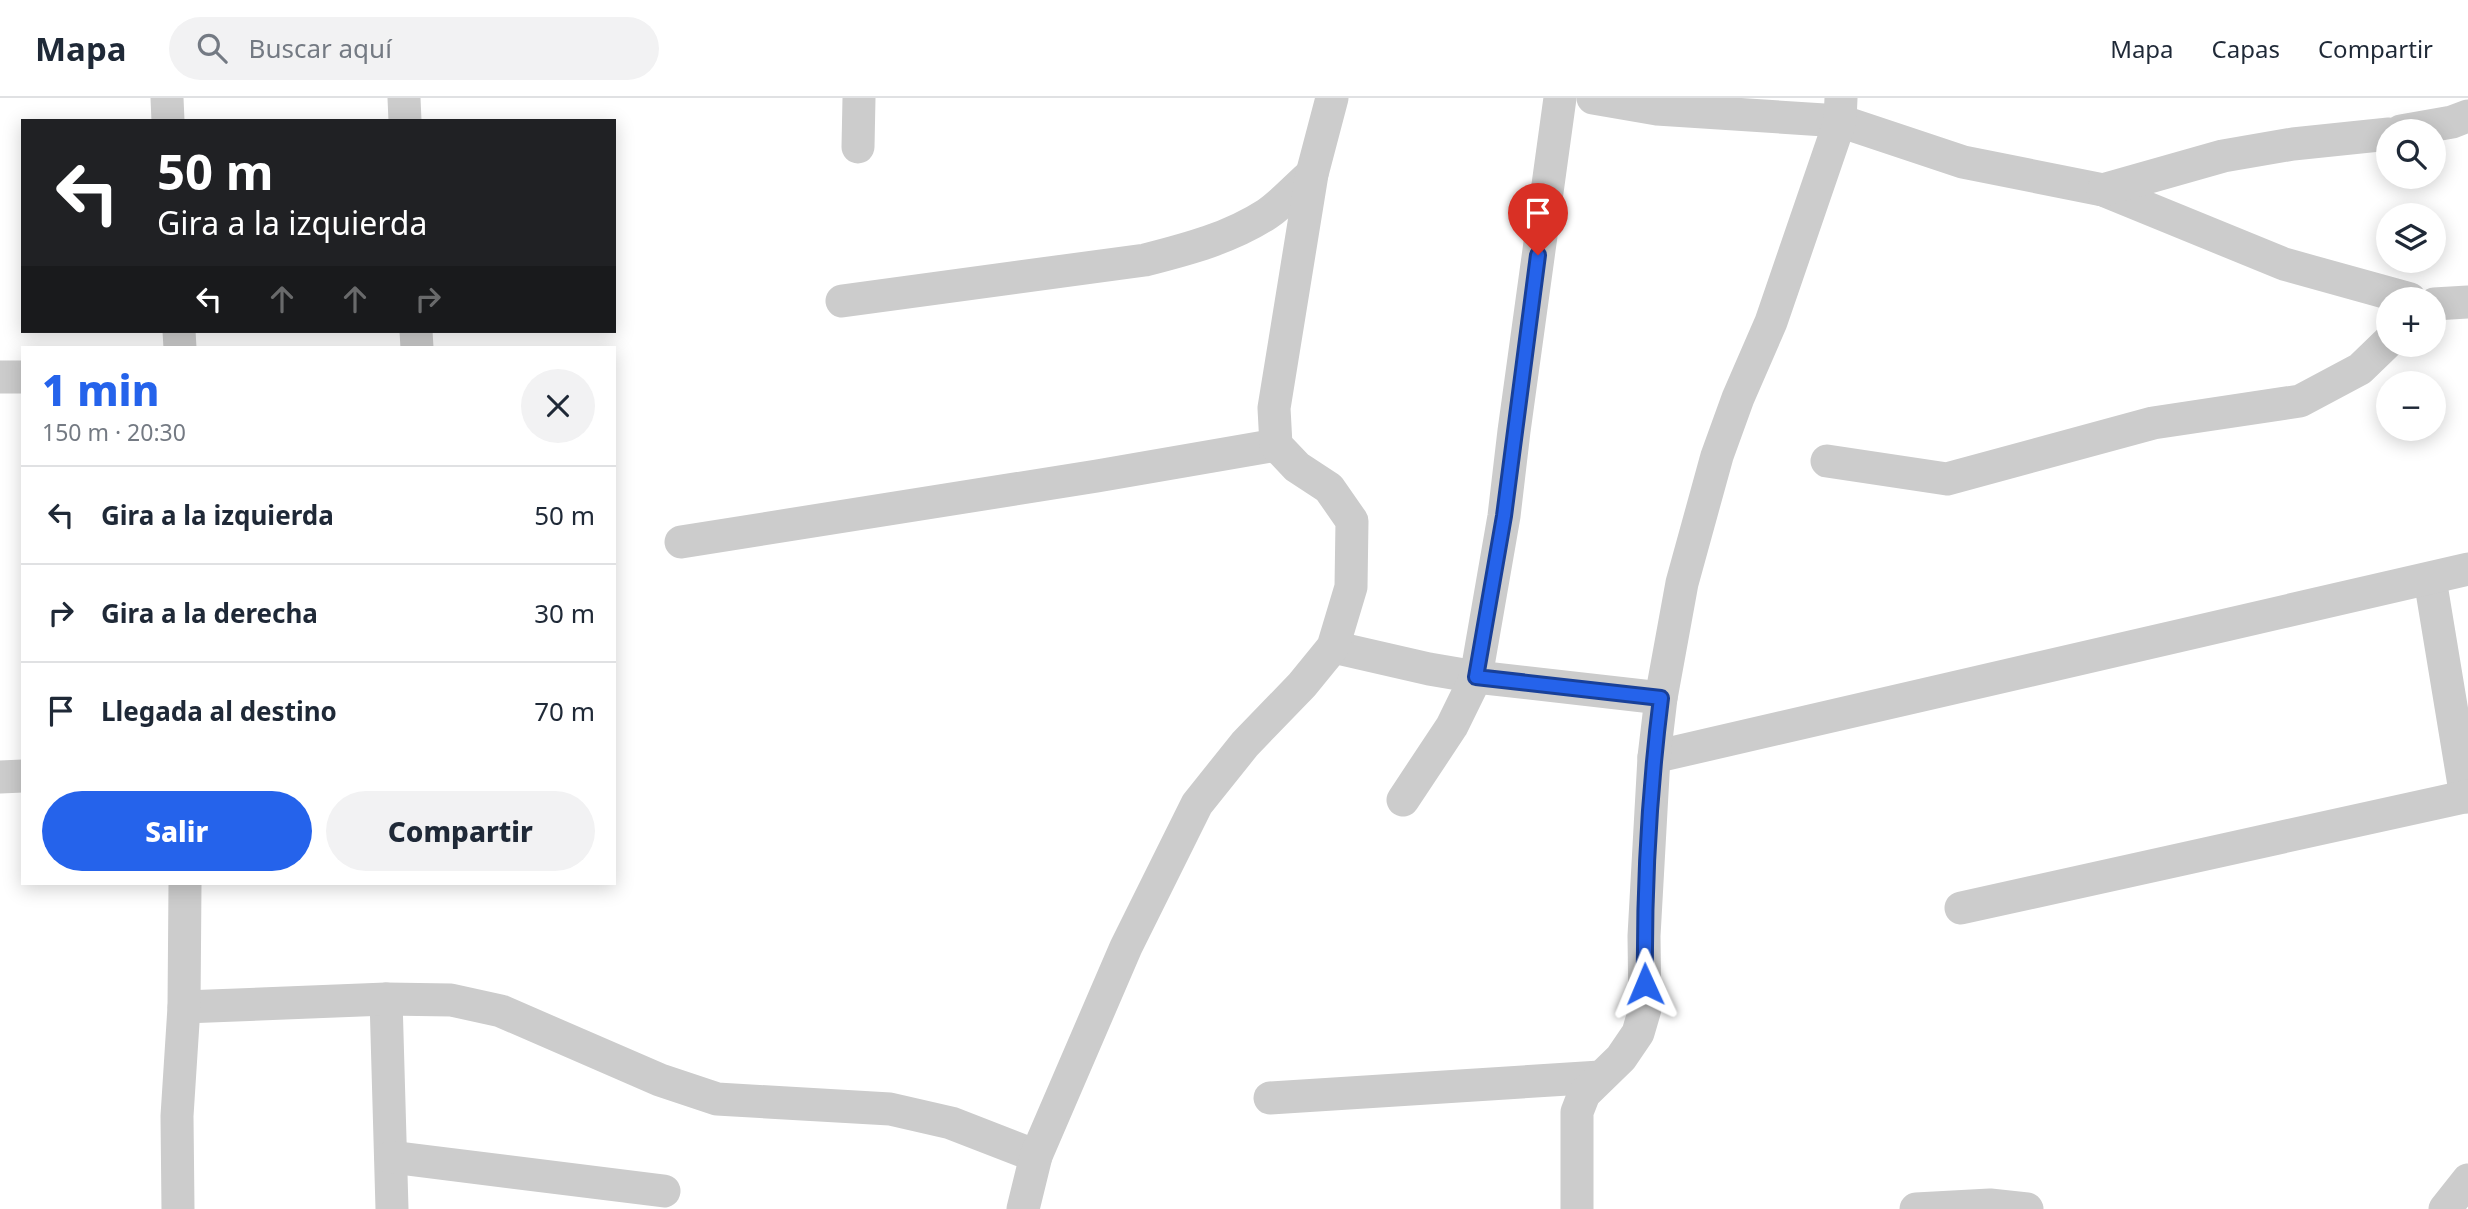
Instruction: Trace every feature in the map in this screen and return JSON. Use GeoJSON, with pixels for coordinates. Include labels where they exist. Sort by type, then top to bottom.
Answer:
{"type":"FeatureCollection","features":[{"type":"Feature","properties":{"kind":"street"},"geometry":{"type":"LineString","coordinates":[[167,98],[168,119]]}},
{"type":"Feature","properties":{"kind":"street"},"geometry":{"type":"LineString","coordinates":[[404,98],[405,119]]}},
{"type":"Feature","properties":{"kind":"street"},"geometry":{"type":"LineString","coordinates":[[858,147],[859,98]]}},
{"type":"Feature","properties":{"kind":"street"},"geometry":{"type":"LineString","coordinates":[[1023,1209],[1036,1156],[1126,947],[1197,804],[1245,744],[1302,685],[1333,647],[1351,587],[1352,521],[1329,488],[1297,467],[1276,445],[1274,408],[1312,174],[1332,98]]}},
{"type":"Feature","properties":{"kind":"street"},"geometry":{"type":"LineString","coordinates":[[1403,800],[1452,726],[1476,677],[1504,516],[1560,98]]}},
{"type":"Feature","properties":{"kind":"street"},"geometry":{"type":"LineString","coordinates":[[1593,98],[1657,109],[1840,109],[1963,162],[2103,190],[2284,264],[2376,290]]}},
{"type":"Feature","properties":{"kind":"street"},"geometry":{"type":"LineString","coordinates":[[1577,1209],[1577,1112],[1584,1094],[1621,1058],[1638,1032],[1645,1009],[1644,936],[1654,757],[1661,698],[1682,583],[1717,456],[1738,398],[1772,322],[1840,109]]}},
{"type":"Feature","properties":{"kind":"street"},"geometry":{"type":"LineString","coordinates":[[2446,123],[2468,116]]}},
{"type":"Feature","properties":{"kind":"street"},"geometry":{"type":"LineString","coordinates":[[2103,190],[2223,156],[2376,135]]}},
{"type":"Feature","properties":{"kind":"street"},"geometry":{"type":"LineString","coordinates":[[842,301],[1145,260],[1191,248],[1229,234],[1268,213],[1312,174]]}},
{"type":"Feature","properties":{"kind":"street"},"geometry":{"type":"LineString","coordinates":[[2446,303],[2468,302]]}},
{"type":"Feature","properties":{"kind":"street"},"geometry":{"type":"LineString","coordinates":[[1827,461],[1947,479],[2153,424],[2300,401],[2360,369],[2376,354]]}},
{"type":"Feature","properties":{"kind":"street"},"geometry":{"type":"LineString","coordinates":[[0,377],[21,377]]}},
{"type":"Feature","properties":{"kind":"street"},"geometry":{"type":"LineString","coordinates":[[681,542],[1276,445]]}},
{"type":"Feature","properties":{"kind":"street"},"geometry":{"type":"LineString","coordinates":[[1654,757],[2468,569]]}},
{"type":"Feature","properties":{"kind":"street"},"geometry":{"type":"LineString","coordinates":[[1961,908],[2467,797],[2430,579]]}},
{"type":"Feature","properties":{"kind":"street"},"geometry":{"type":"LineString","coordinates":[[1333,647],[1476,677],[1661,698]]}},
{"type":"Feature","properties":{"kind":"street"},"geometry":{"type":"LineString","coordinates":[[0,777],[21,776]]}},
{"type":"Feature","properties":{"kind":"street"},"geometry":{"type":"LineString","coordinates":[[178,1209],[177,1116],[184,1007],[185,885]]}},
{"type":"Feature","properties":{"kind":"street"},"geometry":{"type":"LineString","coordinates":[[184,1007],[386,999],[451,1000],[501,1011],[660,1080],[717,1099],[890,1109],[951,1123],[1036,1156]]}},
{"type":"Feature","properties":{"kind":"street"},"geometry":{"type":"LineString","coordinates":[[386,999],[392,1209]]}},
{"type":"Feature","properties":{"kind":"street"},"geometry":{"type":"LineString","coordinates":[[1270,1098],[1601,1077]]}},
{"type":"Feature","properties":{"kind":"street"},"geometry":{"type":"LineString","coordinates":[[391,1157],[664,1191]]}},
{"type":"Feature","properties":{"kind":"street"},"geometry":{"type":"LineString","coordinates":[[2445,1209],[2468,1180]]}},
{"type":"Feature","properties":{"kind":"street"},"geometry":{"type":"LineString","coordinates":[[1916,1209],[2027,1209]]}},
{"type":"Feature","properties":{"kind":"route"},"geometry":{"type":"LineString","coordinates":[[1538,255],[1504,516],[1476,677],[1661,698],[1654,757],[1644,936],[1645,984]]}}]}
